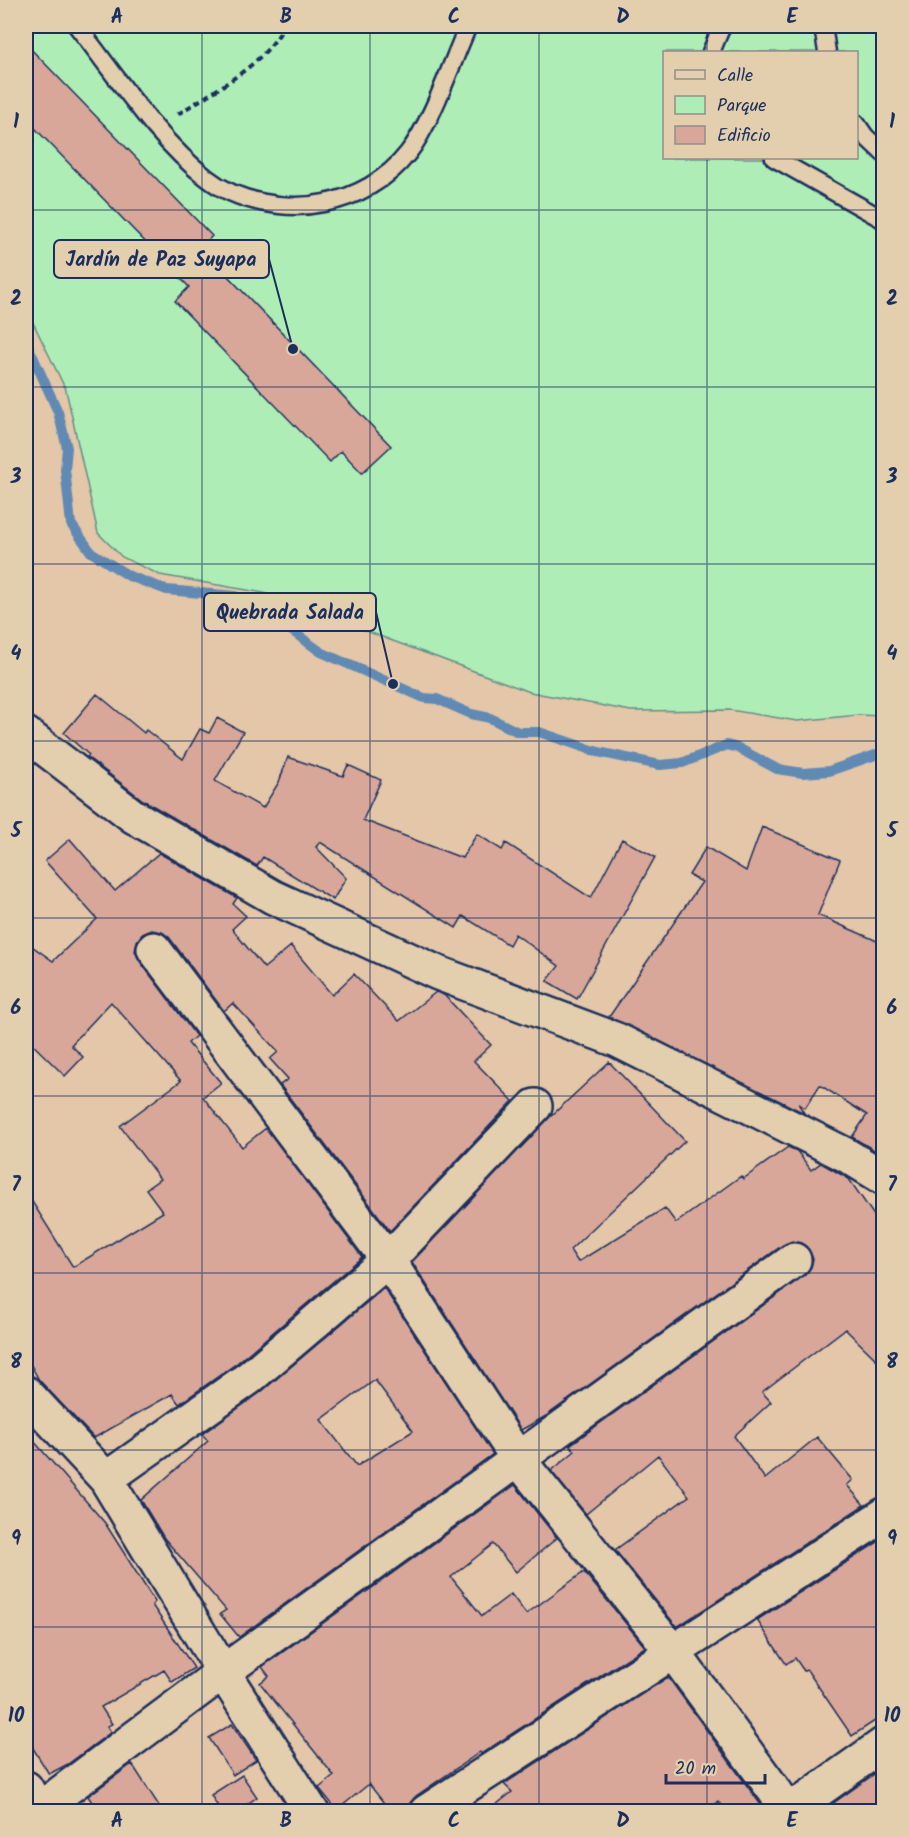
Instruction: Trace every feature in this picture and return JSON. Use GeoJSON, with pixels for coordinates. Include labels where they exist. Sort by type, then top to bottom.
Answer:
{"type":"FeatureCollection","features":[{"type":"Feature","properties":{"kind":"street"},"geometry":{"type":"LineString","coordinates":[[26,734],[133,816],[273,897],[438,974],[617,1040],[846,1155],[884,1179]]}},
{"type":"Feature","properties":{"kind":"street"},"geometry":{"type":"LineString","coordinates":[[154,949],[388,1260],[518,1459],[673,1652],[789,1811],[884,1744]]}},
{"type":"Feature","properties":{"kind":"street"},"geometry":{"type":"LineString","coordinates":[[106,1479],[249,1378],[388,1260],[535,1106]]}},
{"type":"Feature","properties":{"kind":"street"},"geometry":{"type":"LineString","coordinates":[[34,1803],[223,1672],[794,1260]]}},
{"type":"Feature","properties":{"kind":"street"},"geometry":{"type":"LineString","coordinates":[[26,1393],[106,1479],[223,1672],[312,1812]]}},
{"type":"Feature","properties":{"kind":"street"},"geometry":{"type":"LineString","coordinates":[[426,1812],[884,1515]]}},
{"type":"Feature","properties":{"kind":"lane"},"geometry":{"type":"LineString","coordinates":[[77,26],[157,127],[183,157],[209,180],[241,195],[271,204],[309,206],[345,199],[380,180],[408,153],[423,128],[468,26]]}},
{"type":"Feature","properties":{"kind":"lane"},"geometry":{"type":"LineString","coordinates":[[711,51],[722,26]]}},
{"type":"Feature","properties":{"kind":"lane"},"geometry":{"type":"LineString","coordinates":[[823,26],[827,51]]}},
{"type":"Feature","properties":{"kind":"lane"},"geometry":{"type":"LineString","coordinates":[[858,126],[884,154]]}},
{"type":"Feature","properties":{"kind":"lane"},"geometry":{"type":"LineString","coordinates":[[776,159],[884,220]]}},
{"type":"Feature","properties":{"kind":"path"},"geometry":{"type":"LineString","coordinates":[[157,127],[242,72],[278,38],[284,26]]}},
{"type":"Feature","properties":{"kind":"green space"},"geometry":{"type":"Polygon","coordinates":[[[26,26],[883,26],[883,716],[859,715],[797,721],[730,710],[631,711],[530,692],[264,593],[160,575],[122,557],[98,533],[66,390],[26,308],[26,26]]]}},
{"type":"Feature","properties":{"kind":"building"},"geometry":{"type":"Polygon","coordinates":[[[26,44],[212,236],[201,248],[391,446],[362,473],[341,451],[330,462],[175,301],[189,287],[26,119],[26,44]]]}},
{"type":"Feature","properties":{"kind":"building"},"geometry":{"type":"Polygon","coordinates":[[[97,694],[144,733],[146,730],[183,759],[200,729],[209,733],[217,718],[243,732],[215,781],[263,808],[279,782],[288,757],[343,776],[348,765],[381,780],[363,820],[462,858],[477,834],[502,850],[506,843],[591,898],[622,839],[655,857],[577,999],[547,981],[559,966],[515,934],[509,945],[463,916],[456,928],[320,842],[316,847],[346,878],[333,900],[263,857],[257,866],[143,800],[87,757],[89,755],[64,733],[97,694]]]}},
{"type":"Feature","properties":{"kind":"building"},"geometry":{"type":"Polygon","coordinates":[[[762,827],[840,860],[818,915],[884,944],[884,1156],[852,1137],[867,1115],[820,1085],[805,1108],[798,1103],[804,1113],[609,1017],[702,882],[689,875],[706,847],[746,871],[762,827]]]}},
{"type":"Feature","properties":{"kind":"building"},"geometry":{"type":"Polygon","coordinates":[[[70,839],[115,891],[159,853],[237,898],[233,904],[246,916],[232,929],[264,968],[291,946],[332,995],[354,974],[399,1021],[436,992],[444,995],[491,1045],[474,1061],[513,1101],[390,1231],[280,1085],[288,1079],[270,1059],[278,1052],[233,1003],[224,1011],[169,937],[162,932],[152,930],[142,934],[137,941],[135,951],[139,960],[196,1036],[188,1043],[221,1083],[203,1097],[242,1147],[266,1128],[362,1257],[237,1363],[179,1404],[172,1394],[94,1438],[39,1380],[26,1356],[26,1192],[73,1267],[163,1212],[146,1189],[160,1179],[120,1126],[181,1081],[111,1002],[71,1045],[83,1057],[65,1076],[26,1038],[26,942],[53,961],[97,919],[45,861],[70,839]]]}},
{"type":"Feature","properties":{"kind":"building"},"geometry":{"type":"Polygon","coordinates":[[[609,1062],[685,1141],[570,1250],[578,1262],[665,1208],[676,1223],[741,1176],[743,1179],[788,1147],[797,1151],[811,1170],[821,1163],[849,1179],[884,1230],[884,1367],[845,1329],[762,1392],[771,1402],[734,1436],[765,1479],[817,1437],[853,1480],[847,1485],[864,1505],[677,1627],[615,1550],[689,1496],[658,1455],[586,1514],[551,1471],[575,1451],[570,1445],[805,1275],[813,1259],[809,1250],[801,1243],[792,1241],[783,1245],[546,1416],[521,1430],[412,1262],[549,1118],[609,1062]]]}},
{"type":"Feature","properties":{"kind":"building"},"geometry":{"type":"Polygon","coordinates":[[[384,1288],[493,1454],[239,1637],[220,1614],[226,1610],[164,1538],[141,1500],[208,1441],[202,1434],[261,1392],[384,1288]],[[375,1380],[321,1420],[357,1466],[413,1431],[375,1380]]]}},
{"type":"Feature","properties":{"kind":"building"},"geometry":{"type":"Polygon","coordinates":[[[26,1432],[105,1523],[155,1602],[152,1605],[194,1668],[172,1682],[164,1670],[101,1707],[112,1724],[107,1726],[111,1732],[68,1764],[49,1774],[26,1737],[26,1432]]]}},
{"type":"Feature","properties":{"kind":"building"},"geometry":{"type":"Polygon","coordinates":[[[515,1485],[557,1538],[516,1572],[493,1544],[451,1577],[482,1616],[511,1594],[526,1614],[584,1572],[645,1647],[481,1754],[480,1752],[416,1796],[410,1803],[408,1812],[391,1812],[369,1784],[337,1810],[319,1788],[334,1776],[260,1683],[269,1676],[262,1667],[515,1485]]]}},
{"type":"Feature","properties":{"kind":"building"},"geometry":{"type":"Polygon","coordinates":[[[884,1538],[884,1715],[852,1736],[807,1670],[804,1671],[795,1658],[786,1664],[757,1620],[884,1538]]]}},
{"type":"Feature","properties":{"kind":"building"},"geometry":{"type":"Polygon","coordinates":[[[668,1677],[761,1805],[753,1812],[726,1812],[718,1801],[704,1812],[487,1812],[512,1792],[504,1784],[668,1677]]]}},
{"type":"Feature","properties":{"kind":"building"},"geometry":{"type":"Polygon","coordinates":[[[232,1724],[256,1760],[233,1775],[209,1738],[232,1724]]]}},
{"type":"Feature","properties":{"kind":"building"},"geometry":{"type":"Polygon","coordinates":[[[132,1764],[163,1812],[98,1812],[88,1796],[132,1764]]]}},
{"type":"Feature","properties":{"kind":"building"},"geometry":{"type":"Polygon","coordinates":[[[884,1767],[884,1812],[821,1812],[884,1767]]]}},
{"type":"Feature","properties":{"kind":"building"},"geometry":{"type":"Polygon","coordinates":[[[242,1775],[257,1797],[236,1812],[221,1812],[211,1795],[242,1775]]]}},
{"type":"Feature","properties":{"kind":"waterway"},"geometry":{"type":"LineString","coordinates":[[26,341],[58,412],[67,448],[65,469],[71,524],[91,552],[129,576],[167,590],[235,596],[259,607],[321,652],[424,698],[437,699],[471,714],[490,718],[518,732],[539,732],[598,752],[660,765],[682,763],[727,745],[738,748],[777,769],[803,773],[829,771],[884,752]]}},
{"type":"Feature","properties":{"kind":"place","name":"Jardín de Paz Suyapa"},"geometry":{"type":"Point","coordinates":[293,349]}},
{"type":"Feature","properties":{"kind":"place","name":"Quebrada Salada"},"geometry":{"type":"Point","coordinates":[393,684]}}]}
